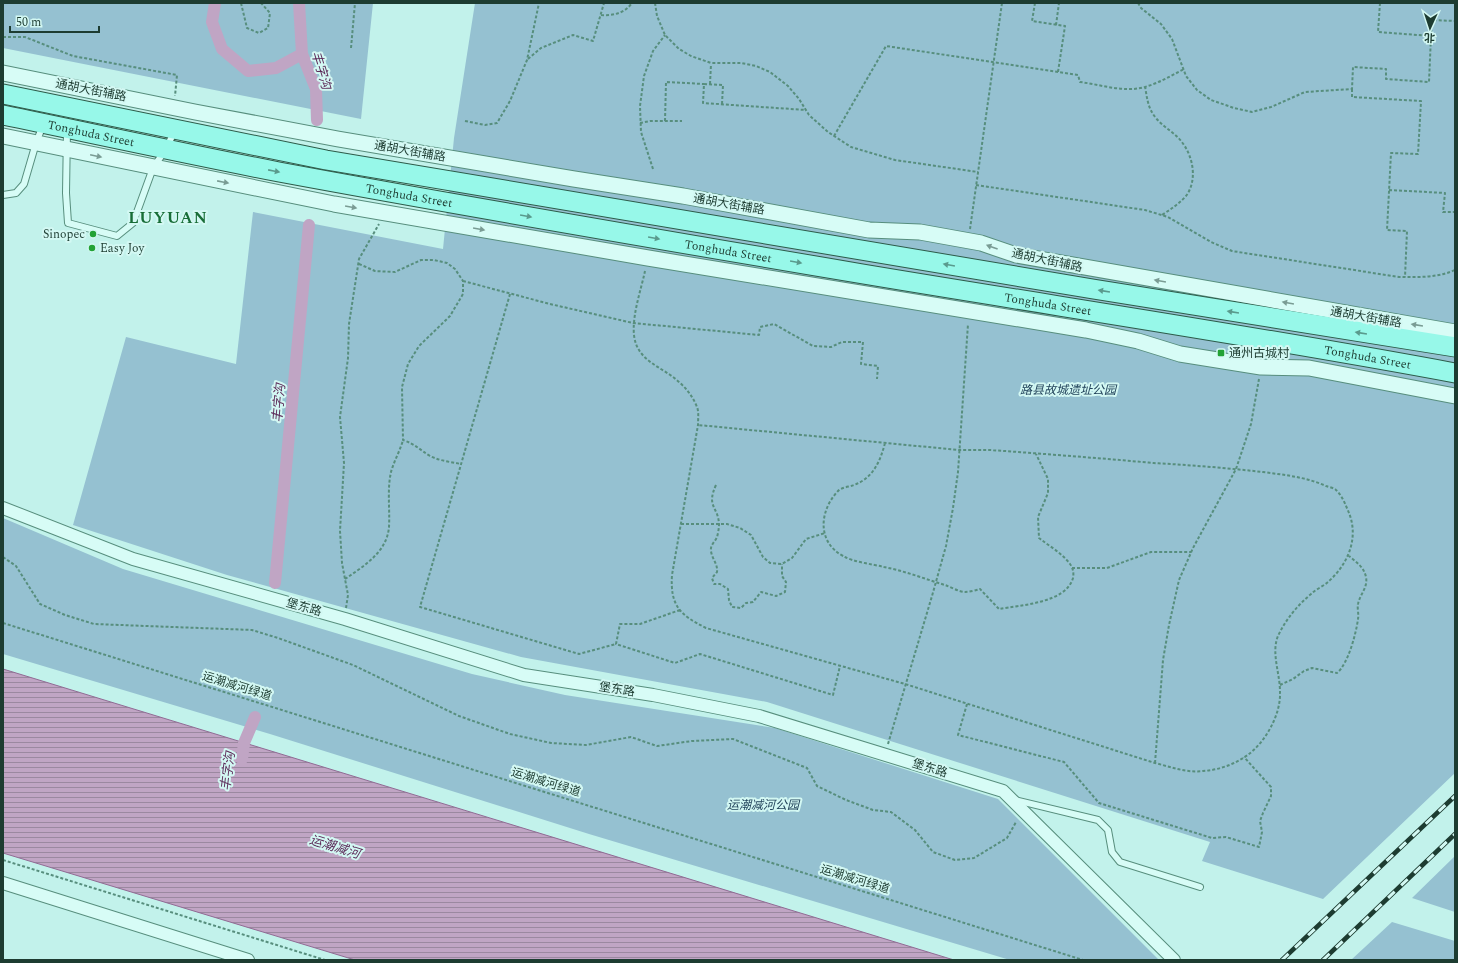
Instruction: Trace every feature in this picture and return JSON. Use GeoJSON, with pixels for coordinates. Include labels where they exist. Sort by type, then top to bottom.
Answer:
{"type":"FeatureCollection","features":[{"type":"Feature","properties":{"kind":"main road","name":"Tonghuda Street"},"geometry":{"type":"LineString","coordinates":[[3,94],[342,163],[1078,287],[1455,347]]}},
{"type":"Feature","properties":{"kind":"main road","name":"Tonghuda Street"},"geometry":{"type":"LineString","coordinates":[[3,115],[284,173],[862,274],[1225,332],[1455,373]]}},
{"type":"Feature","properties":{"kind":"street","name":"通胡大街辅路"},"geometry":{"type":"LineString","coordinates":[[3,73],[338,139],[683,196],[869,230],[920,232],[981,242],[1016,255],[1455,332]]}},
{"type":"Feature","properties":{"kind":"street"},"geometry":{"type":"LineString","coordinates":[[3,136],[334,204],[648,258],[1086,330],[1138,341],[1180,354],[1261,367],[1309,368],[1455,396]]}},
{"type":"Feature","properties":{"kind":"street","name":"堡东路"},"geometry":{"type":"LineString","coordinates":[[3,508],[133,559],[344,619],[524,675],[654,695],[759,716],[1003,791],[1174,960]]}},
{"type":"Feature","properties":{"kind":"street"},"geometry":{"type":"LineString","coordinates":[[3,883],[248,960]]}},
{"type":"Feature","properties":{"kind":"lane"},"geometry":{"type":"LineString","coordinates":[[3,195],[16,193],[24,184],[36,143],[44,124]]}},
{"type":"Feature","properties":{"kind":"lane"},"geometry":{"type":"LineString","coordinates":[[67,128],[66,150],[68,223],[117,236],[133,223],[153,168],[166,149],[175,129]]}},
{"type":"Feature","properties":{"kind":"lane"},"geometry":{"type":"LineString","coordinates":[[1013,800],[1098,820],[1108,830],[1112,852],[1120,862],[1200,887]]}},
{"type":"Feature","properties":{"kind":"path"},"geometry":{"type":"LineString","coordinates":[[241,3],[247,28],[259,33],[268,28],[270,13],[261,3]]}},
{"type":"Feature","properties":{"kind":"path"},"geometry":{"type":"LineString","coordinates":[[351,48],[355,3]]}},
{"type":"Feature","properties":{"kind":"path"},"geometry":{"type":"LineString","coordinates":[[465,121],[485,125],[497,123],[510,101],[527,60],[538,3]]}},
{"type":"Feature","properties":{"kind":"path"},"geometry":{"type":"LineString","coordinates":[[527,60],[541,48],[573,35],[593,41],[604,3]]}},
{"type":"Feature","properties":{"kind":"path"},"geometry":{"type":"LineString","coordinates":[[601,15],[622,12],[632,3]]}},
{"type":"Feature","properties":{"kind":"path"},"geometry":{"type":"LineString","coordinates":[[655,3],[657,16],[665,35],[679,49],[691,56],[711,63],[741,63],[756,66],[770,72],[788,86],[809,115],[834,136],[851,147],[876,156],[895,160],[978,172]]}},
{"type":"Feature","properties":{"kind":"path"},"geometry":{"type":"LineString","coordinates":[[969,234],[1002,3]]}},
{"type":"Feature","properties":{"kind":"path"},"geometry":{"type":"LineString","coordinates":[[1036,3],[1032,21],[1065,26],[1058,72]]}},
{"type":"Feature","properties":{"kind":"path"},"geometry":{"type":"LineString","coordinates":[[1056,25],[1059,3]]}},
{"type":"Feature","properties":{"kind":"path"},"geometry":{"type":"LineString","coordinates":[[1138,3],[1141,8],[1161,24],[1172,39],[1186,76],[1197,90],[1211,100],[1234,108],[1252,112],[1271,107],[1305,92],[1352,89]]}},
{"type":"Feature","properties":{"kind":"path"},"geometry":{"type":"LineString","coordinates":[[1380,3],[1378,32],[1431,36]]}},
{"type":"Feature","properties":{"kind":"path"},"geometry":{"type":"LineString","coordinates":[[1405,277],[1407,231],[1387,230],[1391,153],[1418,154],[1421,101],[1352,97],[1354,67],[1386,69],[1386,79],[1429,82],[1432,20],[1455,21]]}},
{"type":"Feature","properties":{"kind":"path"},"geometry":{"type":"LineString","coordinates":[[653,169],[641,132],[640,106],[644,76],[653,51],[665,35]]}},
{"type":"Feature","properties":{"kind":"path"},"geometry":{"type":"LineString","coordinates":[[3,37],[25,37],[73,56],[177,76],[174,107]]}},
{"type":"Feature","properties":{"kind":"path"},"geometry":{"type":"LineString","coordinates":[[834,136],[886,46],[1078,75],[1080,82],[1128,89],[1145,86],[1164,80],[1184,69]]}},
{"type":"Feature","properties":{"kind":"path"},"geometry":{"type":"LineString","coordinates":[[710,84],[711,63]]}},
{"type":"Feature","properties":{"kind":"path"},"geometry":{"type":"LineString","coordinates":[[665,121],[666,82],[723,85],[722,104]]}},
{"type":"Feature","properties":{"kind":"path"},"geometry":{"type":"LineString","coordinates":[[704,84],[703,103],[806,110]]}},
{"type":"Feature","properties":{"kind":"path"},"geometry":{"type":"LineString","coordinates":[[1145,86],[1149,106],[1155,118],[1181,140],[1190,154],[1193,169],[1192,183],[1187,194],[1176,206],[1162,215]]}},
{"type":"Feature","properties":{"kind":"path"},"geometry":{"type":"LineString","coordinates":[[640,123],[650,121],[682,121]]}},
{"type":"Feature","properties":{"kind":"path"},"geometry":{"type":"LineString","coordinates":[[976,185],[1145,210],[1168,217],[1211,242],[1232,251],[1405,277],[1424,277],[1447,274],[1455,270]]}},
{"type":"Feature","properties":{"kind":"path"},"geometry":{"type":"LineString","coordinates":[[1389,190],[1445,193],[1443,212],[1455,212]]}},
{"type":"Feature","properties":{"kind":"path"},"geometry":{"type":"LineString","coordinates":[[344,619],[348,595],[342,563],[340,531],[344,463],[340,417],[348,358],[349,324],[359,259],[381,222]]}},
{"type":"Feature","properties":{"kind":"path"},"geometry":{"type":"LineString","coordinates":[[648,258],[633,323],[634,336],[640,353],[650,363],[679,381],[690,394],[697,408],[698,425],[672,575],[672,587],[676,605],[680,610],[689,619],[706,628],[905,684],[1155,763],[1182,770],[1203,771],[1219,768],[1235,762],[1249,754],[1270,728],[1278,711],[1280,693],[1275,643],[1292,612],[1312,592],[1329,581],[1340,569],[1349,556],[1353,538],[1352,520],[1345,504],[1336,490],[1311,480],[1236,469],[991,450],[959,450],[698,425]]}},
{"type":"Feature","properties":{"kind":"path"},"geometry":{"type":"LineString","coordinates":[[345,579],[363,566],[383,547],[389,528],[388,497],[392,471],[403,440],[402,387],[408,364],[419,346],[450,316],[463,294],[463,281],[455,269],[447,262],[421,260],[395,272],[375,272],[359,264]]}},
{"type":"Feature","properties":{"kind":"path"},"geometry":{"type":"LineString","coordinates":[[463,281],[550,304],[633,323],[759,335],[760,327],[774,324],[813,346],[831,348],[842,342],[862,342],[861,364],[878,366],[877,379]]}},
{"type":"Feature","properties":{"kind":"path"},"geometry":{"type":"LineString","coordinates":[[510,294],[420,607],[578,654],[616,644],[675,663],[700,654],[833,695],[840,666]]}},
{"type":"Feature","properties":{"kind":"path"},"geometry":{"type":"LineString","coordinates":[[884,754],[936,582],[946,546],[954,508],[968,322]]}},
{"type":"Feature","properties":{"kind":"path"},"geometry":{"type":"LineString","coordinates":[[1155,763],[1163,660],[1168,625],[1178,580],[1191,552],[1236,469],[1250,424],[1261,367]]}},
{"type":"Feature","properties":{"kind":"path"},"geometry":{"type":"LineString","coordinates":[[403,440],[414,444],[430,456],[440,460],[461,464]]}},
{"type":"Feature","properties":{"kind":"path"},"geometry":{"type":"LineString","coordinates":[[885,443],[876,469],[867,478],[839,490],[831,499],[825,512],[823,524],[825,533],[836,552],[844,557],[890,568],[965,592],[980,589],[1000,609],[1049,600],[1061,594],[1071,585],[1074,574],[1070,564],[1060,554],[1039,538],[1038,517],[1048,493],[1048,479],[1036,454]]}},
{"type":"Feature","properties":{"kind":"path"},"geometry":{"type":"LineString","coordinates":[[716,485],[712,493],[712,505],[717,513],[719,524],[717,536],[712,545],[711,552],[718,567],[717,572],[712,578],[714,584],[720,584],[728,589],[732,607],[741,608],[746,604],[753,602],[761,592],[776,596],[785,592],[786,582],[782,576],[782,564]]}},
{"type":"Feature","properties":{"kind":"path"},"geometry":{"type":"LineString","coordinates":[[681,524],[727,524],[734,526],[752,535],[763,557],[770,563],[782,564],[792,558],[806,540],[825,533]]}},
{"type":"Feature","properties":{"kind":"path"},"geometry":{"type":"LineString","coordinates":[[1072,568],[1107,568],[1151,552],[1191,552]]}},
{"type":"Feature","properties":{"kind":"path"},"geometry":{"type":"LineString","coordinates":[[1280,685],[1312,668],[1337,673],[1342,669],[1348,659],[1358,619],[1358,604],[1366,585],[1366,576],[1362,567],[1349,556]]}},
{"type":"Feature","properties":{"kind":"path"},"geometry":{"type":"LineString","coordinates":[[3,557],[16,566],[40,604],[65,615],[94,624],[252,630],[353,665],[459,716],[510,734],[550,743],[586,745],[631,737],[657,746],[692,741],[733,739],[807,768],[817,786],[846,800],[873,810],[891,812],[915,830],[932,852],[955,860],[974,858],[1007,838],[1023,810]]}},
{"type":"Feature","properties":{"kind":"path"},"geometry":{"type":"LineString","coordinates":[[616,644],[620,624],[640,624],[680,610]]}},
{"type":"Feature","properties":{"kind":"path","name":"运潮减河绿道"},"geometry":{"type":"LineString","coordinates":[[3,623],[1083,960]]}},
{"type":"Feature","properties":{"kind":"path"},"geometry":{"type":"LineString","coordinates":[[968,704],[958,735],[1064,762],[1099,803],[1212,838],[1226,837],[1260,847],[1262,832],[1260,821],[1271,796],[1271,787],[1244,757]]}},
{"type":"Feature","properties":{"kind":"path"},"geometry":{"type":"LineString","coordinates":[[3,860],[325,960]]}},
{"type":"Feature","properties":{"kind":"green space"},"geometry":{"type":"Polygon","coordinates":[[[3,3],[373,3],[361,119],[3,48],[3,3]]]}},
{"type":"Feature","properties":{"kind":"green space","name":"路县故城遗址公园"},"geometry":{"type":"Polygon","coordinates":[[[475,3],[1455,3],[1455,773],[1323,899],[1202,861],[1210,842],[767,702],[521,657],[227,575],[73,525],[126,337],[236,364],[253,212],[443,249],[454,138],[475,3]]]}},
{"type":"Feature","properties":{"kind":"green space","name":"运潮减河公园"},"geometry":{"type":"Polygon","coordinates":[[[3,518],[123,569],[472,674],[565,695],[775,728],[998,799],[1159,960],[1010,960],[589,834],[270,734],[3,654],[3,518]]]}},
{"type":"Feature","properties":{"kind":"green space"},"geometry":{"type":"Polygon","coordinates":[[[1455,856],[1455,912],[1412,898],[1455,856]]]}},
{"type":"Feature","properties":{"kind":"green space"},"geometry":{"type":"Polygon","coordinates":[[[1392,922],[1455,941],[1455,960],[1351,960],[1392,922]]]}},
{"type":"Feature","properties":{"kind":"water","name":"运潮减河"},"geometry":{"type":"Polygon","coordinates":[[[3,669],[954,960],[355,960],[3,853],[3,669]]]}},
{"type":"Feature","properties":{"kind":"waterway"},"geometry":{"type":"LineString","coordinates":[[215,3],[212,22],[222,49],[248,71],[276,68],[302,54]]}},
{"type":"Feature","properties":{"kind":"waterway","name":"丰字沟"},"geometry":{"type":"LineString","coordinates":[[299,3],[302,54],[316,89],[317,120]]}},
{"type":"Feature","properties":{"kind":"waterway","name":"丰字沟"},"geometry":{"type":"LineString","coordinates":[[275,583],[309,225]]}},
{"type":"Feature","properties":{"kind":"waterway","name":"丰字沟"},"geometry":{"type":"LineString","coordinates":[[242,759],[244,743],[255,717]]}},
{"type":"Feature","properties":{"kind":"railway"},"geometry":{"type":"LineString","coordinates":[[1282,960],[1455,796]]}},
{"type":"Feature","properties":{"kind":"railway"},"geometry":{"type":"LineString","coordinates":[[1323,960],[1455,834]]}},
{"type":"Feature","properties":{"kind":"place","name":"Sinopec"},"geometry":{"type":"Point","coordinates":[93,234]}},
{"type":"Feature","properties":{"kind":"place","name":"Easy Joy"},"geometry":{"type":"Point","coordinates":[92,248]}},
{"type":"Feature","properties":{"kind":"place","name":"通州古城村"},"geometry":{"type":"Point","coordinates":[1221,353]}},
{"type":"Feature","properties":{"kind":"district","name":"LUYUAN"},"geometry":{"type":"Point","coordinates":[168,217]}}]}
